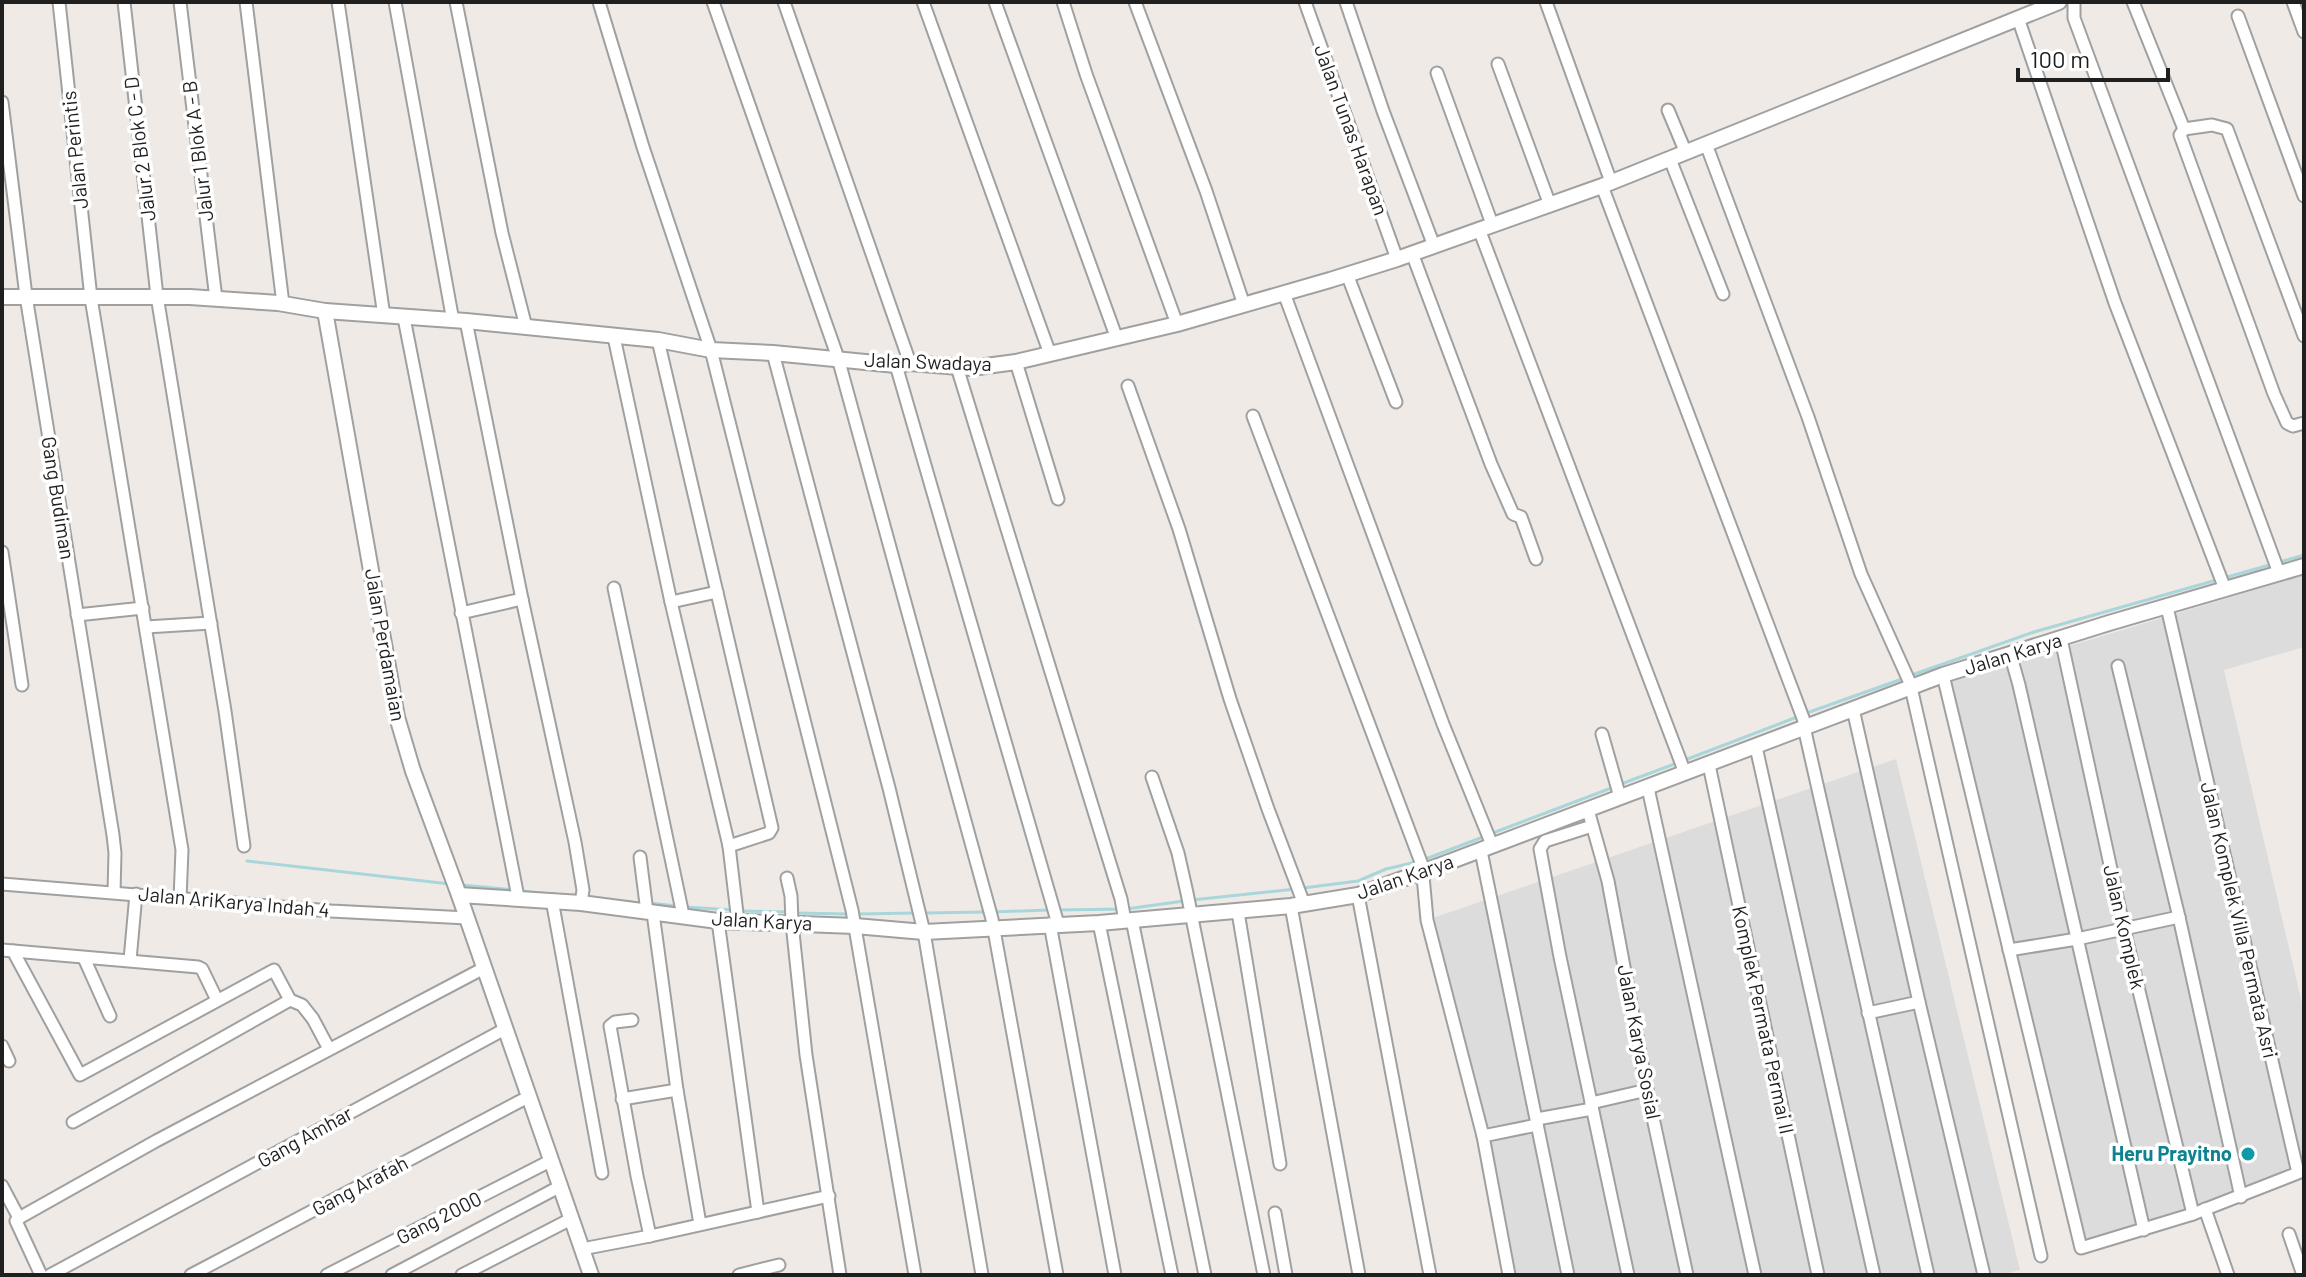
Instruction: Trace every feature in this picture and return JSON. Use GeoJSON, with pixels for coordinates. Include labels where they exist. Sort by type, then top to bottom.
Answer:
{"type":"FeatureCollection","features":[{"type":"Feature","properties":{"kind":"street","name":"Jalan Perintis"},"geometry":{"type":"LineString","coordinates":[[59,2],[91,298],[182,850],[180,899]]}},
{"type":"Feature","properties":{"kind":"street","name":"Jalur 2 Blok C - D"},"geometry":{"type":"LineString","coordinates":[[124,2],[157,296],[244,846]]}},
{"type":"Feature","properties":{"kind":"street","name":"Jalur 1 Blok A - B"},"geometry":{"type":"LineString","coordinates":[[180,2],[216,299]]}},
{"type":"Feature","properties":{"kind":"street"},"geometry":{"type":"LineString","coordinates":[[246,2],[283,304]]}},
{"type":"Feature","properties":{"kind":"street"},"geometry":{"type":"LineString","coordinates":[[338,2],[384,316]]}},
{"type":"Feature","properties":{"kind":"street"},"geometry":{"type":"LineString","coordinates":[[395,2],[460,321],[562,780],[582,897]]}},
{"type":"Feature","properties":{"kind":"street"},"geometry":{"type":"LineString","coordinates":[[456,2],[502,233],[526,327]]}},
{"type":"Feature","properties":{"kind":"street"},"geometry":{"type":"LineString","coordinates":[[599,2],[643,147],[711,350],[853,918],[915,1275]]}},
{"type":"Feature","properties":{"kind":"street"},"geometry":{"type":"LineString","coordinates":[[713,2],[838,358],[993,924],[1057,1275]]}},
{"type":"Feature","properties":{"kind":"street"},"geometry":{"type":"LineString","coordinates":[[784,2],[903,364],[1051,901],[1115,1275]]}},
{"type":"Feature","properties":{"kind":"street"},"geometry":{"type":"LineString","coordinates":[[923,2],[1050,354]]}},
{"type":"Feature","properties":{"kind":"street"},"geometry":{"type":"LineString","coordinates":[[995,2],[1117,339]]}},
{"type":"Feature","properties":{"kind":"street"},"geometry":{"type":"LineString","coordinates":[[1063,2],[1177,324]]}},
{"type":"Feature","properties":{"kind":"street"},"geometry":{"type":"LineString","coordinates":[[1135,2],[1206,191],[1244,305]]}},
{"type":"Feature","properties":{"kind":"street","name":"Jalan Tunas Harapan"},"geometry":{"type":"LineString","coordinates":[[1305,2],[1397,259]]}},
{"type":"Feature","properties":{"kind":"street"},"geometry":{"type":"LineString","coordinates":[[1346,2],[1434,246]]}},
{"type":"Feature","properties":{"kind":"street"},"geometry":{"type":"LineString","coordinates":[[1546,2],[1607,184],[1805,724],[1928,1275]]}},
{"type":"Feature","properties":{"kind":"street","name":"Jalan Swadaya"},"geometry":{"type":"LineString","coordinates":[[325,311],[658,340],[711,350],[971,368],[1016,362],[1177,324],[1397,259],[1607,184],[2059,2]]}},
{"type":"Feature","properties":{"kind":"street"},"geometry":{"type":"LineString","coordinates":[[2074,2],[2074,18],[2277,567]]}},
{"type":"Feature","properties":{"kind":"street"},"geometry":{"type":"LineString","coordinates":[[2133,2],[2184,129]]}},
{"type":"Feature","properties":{"kind":"street"},"geometry":{"type":"LineString","coordinates":[[2293,2],[2304,32]]}},
{"type":"Feature","properties":{"kind":"street"},"geometry":{"type":"LineString","coordinates":[[2238,16],[2304,196]]}},
{"type":"Feature","properties":{"kind":"street"},"geometry":{"type":"LineString","coordinates":[[2018,18],[2115,303],[2224,586]]}},
{"type":"Feature","properties":{"kind":"street"},"geometry":{"type":"LineString","coordinates":[[1498,64],[1550,205]]}},
{"type":"Feature","properties":{"kind":"street"},"geometry":{"type":"LineString","coordinates":[[1437,73],[1485,226],[1685,771]]}},
{"type":"Feature","properties":{"kind":"street","name":"Gang Budiman"},"geometry":{"type":"LineString","coordinates":[[2,102],[26,296],[113,835],[114,892]]}},
{"type":"Feature","properties":{"kind":"street"},"geometry":{"type":"LineString","coordinates":[[1668,110],[1686,153]]}},
{"type":"Feature","properties":{"kind":"street"},"geometry":{"type":"LineString","coordinates":[[2304,336],[2227,129],[2212,125],[2184,129],[2180,135],[2274,394],[2287,423],[2293,426],[2304,423]]}},
{"type":"Feature","properties":{"kind":"street"},"geometry":{"type":"LineString","coordinates":[[1706,144],[1808,417],[1861,574],[1910,685],[2041,1256]]}},
{"type":"Feature","properties":{"kind":"street"},"geometry":{"type":"LineString","coordinates":[[1670,159],[1723,294]]}},
{"type":"Feature","properties":{"kind":"street"},"geometry":{"type":"LineString","coordinates":[[1412,253],[1491,464],[1513,514],[1522,520],[1536,559]]}},
{"type":"Feature","properties":{"kind":"street"},"geometry":{"type":"LineString","coordinates":[[1347,274],[1396,402]]}},
{"type":"Feature","properties":{"kind":"street"},"geometry":{"type":"LineString","coordinates":[[1284,293],[1487,841],[1537,1122],[1568,1275]]}},
{"type":"Feature","properties":{"kind":"street"},"geometry":{"type":"LineString","coordinates":[[2,297],[157,296],[283,304],[325,311]]}},
{"type":"Feature","properties":{"kind":"street","name":"Jalan Perdamaian"},"geometry":{"type":"LineString","coordinates":[[325,311],[392,697],[413,771],[460,892],[591,1275]]}},
{"type":"Feature","properties":{"kind":"street"},"geometry":{"type":"LineString","coordinates":[[404,318],[518,891]]}},
{"type":"Feature","properties":{"kind":"street"},"geometry":{"type":"LineString","coordinates":[[614,337],[671,602],[729,846],[738,915]]}},
{"type":"Feature","properties":{"kind":"street"},"geometry":{"type":"LineString","coordinates":[[658,340],[772,828],[769,833],[729,846]]}},
{"type":"Feature","properties":{"kind":"street"},"geometry":{"type":"LineString","coordinates":[[773,353],[889,788],[922,928],[982,1275]]}},
{"type":"Feature","properties":{"kind":"street"},"geometry":{"type":"LineString","coordinates":[[1016,362],[1058,499]]}},
{"type":"Feature","properties":{"kind":"street"},"geometry":{"type":"LineString","coordinates":[[957,367],[1127,918],[1205,1275]]}},
{"type":"Feature","properties":{"kind":"street"},"geometry":{"type":"LineString","coordinates":[[1128,386],[1179,529],[1230,699],[1299,903],[1359,1275]]}},
{"type":"Feature","properties":{"kind":"street"},"geometry":{"type":"LineString","coordinates":[[1253,416],[1421,864],[1427,920],[1483,1136],[1509,1275]]}},
{"type":"Feature","properties":{"kind":"street"},"geometry":{"type":"LineString","coordinates":[[2,552],[22,685]]}},
{"type":"Feature","properties":{"kind":"street","name":"Jalan Karya"},"geometry":{"type":"LineString","coordinates":[[460,892],[518,891],[552,900],[582,897],[650,912],[682,910],[718,921],[738,915],[853,918],[922,928],[1099,923],[1189,905],[1238,912],[1358,895],[1421,864],[1588,810],[1619,792],[1648,788],[1910,685],[2167,607],[2277,567],[2304,566]]}},
{"type":"Feature","properties":{"kind":"street"},"geometry":{"type":"LineString","coordinates":[[614,588],[682,910]]}},
{"type":"Feature","properties":{"kind":"street"},"geometry":{"type":"LineString","coordinates":[[671,602],[717,592]]}},
{"type":"Feature","properties":{"kind":"street"},"geometry":{"type":"LineString","coordinates":[[461,613],[522,599]]}},
{"type":"Feature","properties":{"kind":"street","name":"Jalan Komplek Villa Permata Asri"},"geometry":{"type":"LineString","coordinates":[[1943,675],[2081,1248],[2144,1230],[2241,1197],[2301,1172],[2167,607]]}},
{"type":"Feature","properties":{"kind":"street"},"geometry":{"type":"LineString","coordinates":[[77,615],[143,608]]}},
{"type":"Feature","properties":{"kind":"street"},"geometry":{"type":"LineString","coordinates":[[146,627],[211,623]]}},
{"type":"Feature","properties":{"kind":"street","name":"Jalan Komplek"},"geometry":{"type":"LineString","coordinates":[[2061,639],[2124,929],[2199,1212],[2228,1275]]}},
{"type":"Feature","properties":{"kind":"street"},"geometry":{"type":"LineString","coordinates":[[2010,653],[2144,1230]]}},
{"type":"Feature","properties":{"kind":"street"},"geometry":{"type":"LineString","coordinates":[[2118,666],[2179,917],[2241,1197]]}},
{"type":"Feature","properties":{"kind":"street"},"geometry":{"type":"LineString","coordinates":[[1853,709],[1984,1275]]}},
{"type":"Feature","properties":{"kind":"street"},"geometry":{"type":"LineString","coordinates":[[1602,734],[1619,792]]}},
{"type":"Feature","properties":{"kind":"street"},"geometry":{"type":"LineString","coordinates":[[1756,747],[1874,1275]]}},
{"type":"Feature","properties":{"kind":"street","name":"Komplek Permata Permai II"},"geometry":{"type":"LineString","coordinates":[[1709,765],[1818,1275]]}},
{"type":"Feature","properties":{"kind":"street"},"geometry":{"type":"LineString","coordinates":[[1152,777],[1178,853],[1264,1275]]}},
{"type":"Feature","properties":{"kind":"street"},"geometry":{"type":"LineString","coordinates":[[1648,788],[1755,1275]]}},
{"type":"Feature","properties":{"kind":"street","name":"Jalan Karya Sosial"},"geometry":{"type":"LineString","coordinates":[[1588,810],[1608,881],[1647,1090],[1687,1275]]}},
{"type":"Feature","properties":{"kind":"street"},"geometry":{"type":"LineString","coordinates":[[1592,826],[1545,841],[1540,849],[1628,1275]]}},
{"type":"Feature","properties":{"kind":"street"},"geometry":{"type":"LineString","coordinates":[[640,857],[700,1224]]}},
{"type":"Feature","properties":{"kind":"street"},"geometry":{"type":"LineString","coordinates":[[787,878],[806,1055],[840,1275]]}},
{"type":"Feature","properties":{"kind":"street","name":"Jalan AriKarya Indah 4"},"geometry":{"type":"LineString","coordinates":[[2,884],[467,918]]}},
{"type":"Feature","properties":{"kind":"street"},"geometry":{"type":"LineString","coordinates":[[130,960],[136,894]]}},
{"type":"Feature","properties":{"kind":"street"},"geometry":{"type":"LineString","coordinates":[[1358,895],[1430,1275]]}},
{"type":"Feature","properties":{"kind":"street"},"geometry":{"type":"LineString","coordinates":[[552,900],[602,1173]]}},
{"type":"Feature","properties":{"kind":"street"},"geometry":{"type":"LineString","coordinates":[[1238,912],[1280,1164]]}},
{"type":"Feature","properties":{"kind":"street"},"geometry":{"type":"LineString","coordinates":[[2009,950],[2179,917]]}},
{"type":"Feature","properties":{"kind":"street"},"geometry":{"type":"LineString","coordinates":[[718,921],[758,1212]]}},
{"type":"Feature","properties":{"kind":"street"},"geometry":{"type":"LineString","coordinates":[[1099,923],[1172,1275]]}},
{"type":"Feature","properties":{"kind":"street"},"geometry":{"type":"LineString","coordinates":[[8,950],[201,968],[217,1000]]}},
{"type":"Feature","properties":{"kind":"street"},"geometry":{"type":"LineString","coordinates":[[8,950],[80,1075],[274,970],[290,1000],[307,1010],[329,1049]]}},
{"type":"Feature","properties":{"kind":"street"},"geometry":{"type":"LineString","coordinates":[[84,958],[110,1016]]}},
{"type":"Feature","properties":{"kind":"street"},"geometry":{"type":"LineString","coordinates":[[41,1275],[16,1221],[19,1218],[169,1134],[484,968]]}},
{"type":"Feature","properties":{"kind":"street"},"geometry":{"type":"LineString","coordinates":[[73,1122],[290,1000]]}},
{"type":"Feature","properties":{"kind":"street"},"geometry":{"type":"LineString","coordinates":[[1868,1013],[1919,1002]]}},
{"type":"Feature","properties":{"kind":"street"},"geometry":{"type":"LineString","coordinates":[[632,1020],[615,1022],[610,1026],[650,1236]]}},
{"type":"Feature","properties":{"kind":"street","name":"Gang Amhar"},"geometry":{"type":"LineString","coordinates":[[50,1275],[72,1270],[105,1246],[505,1029]]}},
{"type":"Feature","properties":{"kind":"street"},"geometry":{"type":"LineString","coordinates":[[2,1046],[9,1061]]}},
{"type":"Feature","properties":{"kind":"street"},"geometry":{"type":"LineString","coordinates":[[622,1099],[677,1090]]}},
{"type":"Feature","properties":{"kind":"street"},"geometry":{"type":"LineString","coordinates":[[1483,1136],[1647,1090]]}},
{"type":"Feature","properties":{"kind":"street","name":"Gang Arafah"},"geometry":{"type":"LineString","coordinates":[[191,1275],[528,1097]]}},
{"type":"Feature","properties":{"kind":"street","name":"Gang 2000"},"geometry":{"type":"LineString","coordinates":[[327,1275],[550,1161]]}},
{"type":"Feature","properties":{"kind":"street"},"geometry":{"type":"LineString","coordinates":[[2,1186],[19,1218]]}},
{"type":"Feature","properties":{"kind":"street"},"geometry":{"type":"LineString","coordinates":[[392,1275],[559,1187]]}},
{"type":"Feature","properties":{"kind":"street"},"geometry":{"type":"LineString","coordinates":[[582,1249],[829,1196]]}},
{"type":"Feature","properties":{"kind":"street"},"geometry":{"type":"LineString","coordinates":[[1275,1213],[1286,1275]]}},
{"type":"Feature","properties":{"kind":"street"},"geometry":{"type":"LineString","coordinates":[[462,1275],[571,1219]]}},
{"type":"Feature","properties":{"kind":"street"},"geometry":{"type":"LineString","coordinates":[[2289,1234],[2303,1275]]}},
{"type":"Feature","properties":{"kind":"street"},"geometry":{"type":"LineString","coordinates":[[739,1275],[779,1265]]}},
{"type":"Feature","properties":{"kind":"shaded area"},"geometry":{"type":"Polygon","coordinates":[[[2304,575],[2304,647],[2224,670],[2304,1012],[2304,1173],[2082,1244],[1947,683],[2304,575]]]}},
{"type":"Feature","properties":{"kind":"shaded area"},"geometry":{"type":"Polygon","coordinates":[[[1896,759],[2020,1270],[2001,1275],[1507,1275],[1427,920],[1896,759]]]}},
{"type":"Feature","properties":{"kind":"waterway"},"geometry":{"type":"LineString","coordinates":[[2280,562],[2304,555]]}},
{"type":"Feature","properties":{"kind":"waterway"},"geometry":{"type":"LineString","coordinates":[[1909,676],[2034,632],[2273,564]]}},
{"type":"Feature","properties":{"kind":"waterway"},"geometry":{"type":"LineString","coordinates":[[1804,714],[1902,679]]}},
{"type":"Feature","properties":{"kind":"waterway"},"geometry":{"type":"LineString","coordinates":[[1685,760],[1797,717]]}},
{"type":"Feature","properties":{"kind":"waterway"},"geometry":{"type":"LineString","coordinates":[[1621,784],[1677,763]]}},
{"type":"Feature","properties":{"kind":"waterway"},"geometry":{"type":"LineString","coordinates":[[1490,834],[1614,787]]}},
{"type":"Feature","properties":{"kind":"waterway"},"geometry":{"type":"LineString","coordinates":[[1423,860],[1483,837]]}},
{"type":"Feature","properties":{"kind":"waterway"},"geometry":{"type":"LineString","coordinates":[[247,861],[450,884]]}},
{"type":"Feature","properties":{"kind":"waterway"},"geometry":{"type":"LineString","coordinates":[[1303,888],[1358,881],[1386,869],[1416,862]]}},
{"type":"Feature","properties":{"kind":"waterway"},"geometry":{"type":"LineString","coordinates":[[462,885],[514,890]]}},
{"type":"Feature","properties":{"kind":"waterway"},"geometry":{"type":"LineString","coordinates":[[1192,900],[1296,889]]}},
{"type":"Feature","properties":{"kind":"waterway"},"geometry":{"type":"LineString","coordinates":[[521,891],[562,895]]}},
{"type":"Feature","properties":{"kind":"waterway"},"geometry":{"type":"LineString","coordinates":[[601,899],[641,903]]}},
{"type":"Feature","properties":{"kind":"waterway"},"geometry":{"type":"LineString","coordinates":[[1056,910],[1126,909],[1184,901]]}},
{"type":"Feature","properties":{"kind":"waterway"},"geometry":{"type":"LineString","coordinates":[[649,903],[677,906]]}},
{"type":"Feature","properties":{"kind":"waterway"},"geometry":{"type":"LineString","coordinates":[[685,907],[733,910]]}},
{"type":"Feature","properties":{"kind":"waterway"},"geometry":{"type":"LineString","coordinates":[[992,912],[1049,910]]}},
{"type":"Feature","properties":{"kind":"waterway"},"geometry":{"type":"LineString","coordinates":[[740,911],[789,912]]}},
{"type":"Feature","properties":{"kind":"waterway"},"geometry":{"type":"LineString","coordinates":[[924,913],[985,912]]}},
{"type":"Feature","properties":{"kind":"waterway"},"geometry":{"type":"LineString","coordinates":[[796,913],[849,914]]}},
{"type":"Feature","properties":{"kind":"waterway"},"geometry":{"type":"LineString","coordinates":[[856,914],[917,913]]}},
{"type":"Feature","properties":{"kind":"place","name":"Heru Prayitno"},"geometry":{"type":"Point","coordinates":[2248,1154]}}]}
